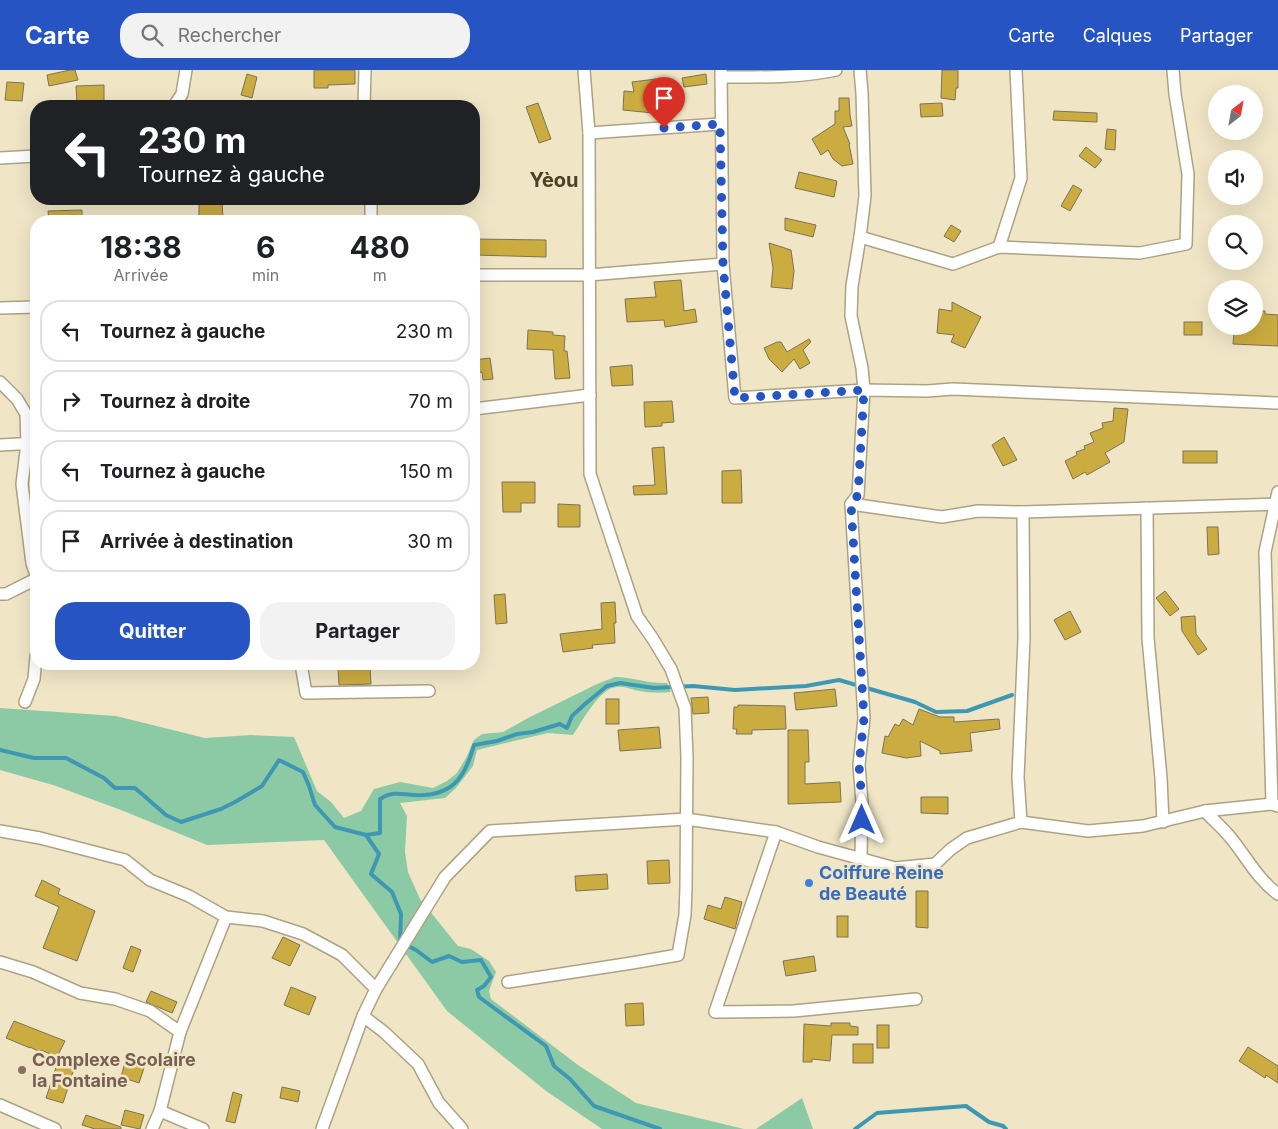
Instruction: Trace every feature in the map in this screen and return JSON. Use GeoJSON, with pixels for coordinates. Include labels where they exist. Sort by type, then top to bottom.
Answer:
{"type":"FeatureCollection","features":[{"type":"Feature","properties":{"kind":"street"},"geometry":{"type":"LineString","coordinates":[[178,100],[182,94],[186,70]]}},
{"type":"Feature","properties":{"kind":"street"},"geometry":{"type":"LineString","coordinates":[[364,100],[365,70]]}},
{"type":"Feature","properties":{"kind":"street"},"geometry":{"type":"LineString","coordinates":[[508,982],[678,955],[685,915],[687,757],[685,708],[677,685],[653,639],[637,616],[590,474],[589,133],[584,70]]}},
{"type":"Feature","properties":{"kind":"street"},"geometry":{"type":"LineString","coordinates":[[836,70],[817,74],[776,77],[721,73],[720,124],[723,264],[735,398],[864,390],[927,391],[954,389],[1278,403]]}},
{"type":"Feature","properties":{"kind":"street"},"geometry":{"type":"LineString","coordinates":[[860,70],[865,196],[852,286],[851,316],[862,368],[864,390],[858,495],[851,504],[864,718],[859,765],[862,802],[861,857]]}},
{"type":"Feature","properties":{"kind":"street"},"geometry":{"type":"LineString","coordinates":[[1000,247],[1021,178],[1016,70]]}},
{"type":"Feature","properties":{"kind":"street"},"geometry":{"type":"LineString","coordinates":[[860,237],[953,264],[1000,247],[1140,253],[1186,244],[1188,174],[1173,70]]}},
{"type":"Feature","properties":{"kind":"street"},"geometry":{"type":"LineString","coordinates":[[589,133],[720,124]]}},
{"type":"Feature","properties":{"kind":"street"},"geometry":{"type":"LineString","coordinates":[[0,158],[30,156]]}},
{"type":"Feature","properties":{"kind":"street"},"geometry":{"type":"LineString","coordinates":[[480,275],[589,274],[723,264]]}},
{"type":"Feature","properties":{"kind":"street"},"geometry":{"type":"LineString","coordinates":[[0,308],[30,307]]}},
{"type":"Feature","properties":{"kind":"street"},"geometry":{"type":"LineString","coordinates":[[0,382],[18,399],[26,414],[30,433]]}},
{"type":"Feature","properties":{"kind":"street"},"geometry":{"type":"LineString","coordinates":[[480,408],[590,395]]}},
{"type":"Feature","properties":{"kind":"street"},"geometry":{"type":"LineString","coordinates":[[0,445],[30,443]]}},
{"type":"Feature","properties":{"kind":"street"},"geometry":{"type":"LineString","coordinates":[[30,451],[22,484],[30,547]]}},
{"type":"Feature","properties":{"kind":"street"},"geometry":{"type":"LineString","coordinates":[[322,1129],[363,1016],[376,989],[445,877],[490,832],[686,819],[776,832],[818,847],[861,857],[895,868],[935,864],[951,849],[967,838],[1021,822],[1088,831],[1163,822],[1205,812],[1275,805],[1265,552],[1278,500],[1148,508],[1023,512],[978,511],[942,516],[851,504]]}},
{"type":"Feature","properties":{"kind":"street"},"geometry":{"type":"LineString","coordinates":[[1148,508],[1148,638],[1162,778],[1163,822]]}},
{"type":"Feature","properties":{"kind":"street"},"geometry":{"type":"LineString","coordinates":[[1021,822],[1018,777],[1024,639],[1023,512]]}},
{"type":"Feature","properties":{"kind":"street"},"geometry":{"type":"LineString","coordinates":[[0,594],[6,594],[30,582]]}},
{"type":"Feature","properties":{"kind":"street"},"geometry":{"type":"LineString","coordinates":[[25,702],[34,680],[35,670]]}},
{"type":"Feature","properties":{"kind":"street"},"geometry":{"type":"LineString","coordinates":[[302,670],[306,693],[429,691]]}},
{"type":"Feature","properties":{"kind":"street"},"geometry":{"type":"LineString","coordinates":[[1205,812],[1230,836],[1254,869],[1272,890],[1278,894]]}},
{"type":"Feature","properties":{"kind":"street"},"geometry":{"type":"LineString","coordinates":[[0,831],[40,838],[125,860],[150,880],[188,896],[226,917],[263,921],[303,934],[342,955],[376,989]]}},
{"type":"Feature","properties":{"kind":"street"},"geometry":{"type":"LineString","coordinates":[[776,832],[715,1012],[794,1011],[916,999]]}},
{"type":"Feature","properties":{"kind":"street"},"geometry":{"type":"LineString","coordinates":[[152,1129],[160,1111],[180,1032],[226,917]]}},
{"type":"Feature","properties":{"kind":"street"},"geometry":{"type":"LineString","coordinates":[[0,962],[33,972],[80,993],[115,999],[150,1011],[180,1032]]}},
{"type":"Feature","properties":{"kind":"street"},"geometry":{"type":"LineString","coordinates":[[363,1016],[384,1032],[418,1064],[439,1103],[462,1129]]}},
{"type":"Feature","properties":{"kind":"street"},"geometry":{"type":"LineString","coordinates":[[0,1105],[55,1129]]}},
{"type":"Feature","properties":{"kind":"street"},"geometry":{"type":"LineString","coordinates":[[160,1111],[203,1129]]}},
{"type":"Feature","properties":{"kind":"green space"},"geometry":{"type":"Polygon","coordinates":[[[615,677],[667,683],[671,692],[648,692],[620,687],[611,689],[604,693],[592,706],[573,735],[548,733],[477,750],[473,766],[456,788],[445,798],[400,803],[407,816],[405,852],[408,872],[420,899],[458,946],[471,949],[489,961],[496,972],[489,991],[491,999],[578,1065],[636,1103],[744,1129],[602,1129],[546,1091],[447,1011],[324,840],[207,845],[53,785],[0,770],[0,708],[116,716],[205,738],[251,735],[294,737],[317,791],[331,802],[344,818],[361,811],[374,789],[400,782],[433,788],[447,781],[457,773],[474,740],[482,734],[503,732],[597,684],[615,677]]]}},
{"type":"Feature","properties":{"kind":"green space"},"geometry":{"type":"Polygon","coordinates":[[[802,1098],[813,1129],[756,1129],[802,1098]]]}},
{"type":"Feature","properties":{"kind":"building"},"geometry":{"type":"Polygon","coordinates":[[[75,70],[78,80],[49,86],[47,75],[75,70]]]}},
{"type":"Feature","properties":{"kind":"building"},"geometry":{"type":"Polygon","coordinates":[[[314,70],[355,70],[355,84],[328,85],[328,88],[314,88],[314,70]]]}},
{"type":"Feature","properties":{"kind":"building"},"geometry":{"type":"Polygon","coordinates":[[[942,70],[958,70],[958,88],[956,88],[955,100],[941,98],[942,70]]]}},
{"type":"Feature","properties":{"kind":"building"},"geometry":{"type":"Polygon","coordinates":[[[247,74],[257,77],[252,98],[241,95],[247,74]]]}},
{"type":"Feature","properties":{"kind":"building"},"geometry":{"type":"Polygon","coordinates":[[[706,74],[707,84],[684,87],[682,78],[706,74]]]}},
{"type":"Feature","properties":{"kind":"building"},"geometry":{"type":"Polygon","coordinates":[[[656,79],[653,113],[623,110],[624,91],[634,92],[632,82],[656,79]]]}},
{"type":"Feature","properties":{"kind":"building"},"geometry":{"type":"Polygon","coordinates":[[[7,82],[24,83],[22,101],[5,100],[7,82]]]}},
{"type":"Feature","properties":{"kind":"building"},"geometry":{"type":"Polygon","coordinates":[[[104,85],[104,100],[77,100],[76,86],[104,85]]]}},
{"type":"Feature","properties":{"kind":"building"},"geometry":{"type":"Polygon","coordinates":[[[839,98],[849,98],[852,126],[843,127],[850,144],[853,164],[842,166],[833,159],[828,150],[821,155],[812,139],[835,124],[835,111],[839,111],[839,98]]]}},
{"type":"Feature","properties":{"kind":"building"},"geometry":{"type":"Polygon","coordinates":[[[538,103],[551,139],[539,143],[526,107],[538,103]]]}},
{"type":"Feature","properties":{"kind":"building"},"geometry":{"type":"Polygon","coordinates":[[[942,103],[943,116],[921,117],[920,104],[942,103]]]}},
{"type":"Feature","properties":{"kind":"building"},"geometry":{"type":"Polygon","coordinates":[[[1054,111],[1097,113],[1097,122],[1053,120],[1054,111]]]}},
{"type":"Feature","properties":{"kind":"building"},"geometry":{"type":"Polygon","coordinates":[[[1107,129],[1116,130],[1115,150],[1105,149],[1107,129]]]}},
{"type":"Feature","properties":{"kind":"building"},"geometry":{"type":"Polygon","coordinates":[[[1086,147],[1102,160],[1095,168],[1079,156],[1086,147]]]}},
{"type":"Feature","properties":{"kind":"building"},"geometry":{"type":"Polygon","coordinates":[[[799,172],[837,181],[834,197],[795,188],[799,172]]]}},
{"type":"Feature","properties":{"kind":"building"},"geometry":{"type":"Polygon","coordinates":[[[1073,185],[1082,190],[1070,211],[1061,206],[1073,185]]]}},
{"type":"Feature","properties":{"kind":"building"},"geometry":{"type":"Polygon","coordinates":[[[199,205],[222,205],[223,215],[199,215],[199,205]]]}},
{"type":"Feature","properties":{"kind":"building"},"geometry":{"type":"Polygon","coordinates":[[[82,210],[82,215],[48,215],[48,211],[82,210]]]}},
{"type":"Feature","properties":{"kind":"building"},"geometry":{"type":"Polygon","coordinates":[[[785,218],[816,225],[813,237],[785,230],[785,218]]]}},
{"type":"Feature","properties":{"kind":"building"},"geometry":{"type":"Polygon","coordinates":[[[951,225],[961,231],[954,242],[944,236],[951,225]]]}},
{"type":"Feature","properties":{"kind":"building"},"geometry":{"type":"Polygon","coordinates":[[[480,239],[546,240],[546,257],[480,255],[480,239]]]}},
{"type":"Feature","properties":{"kind":"building"},"geometry":{"type":"Polygon","coordinates":[[[769,243],[791,250],[794,271],[792,289],[771,287],[773,268],[769,243]]]}},
{"type":"Feature","properties":{"kind":"building"},"geometry":{"type":"Polygon","coordinates":[[[681,280],[684,311],[695,309],[697,322],[665,327],[664,320],[627,322],[625,299],[656,297],[654,282],[681,280]]]}},
{"type":"Feature","properties":{"kind":"building"},"geometry":{"type":"Polygon","coordinates":[[[952,302],[981,317],[965,348],[951,342],[954,335],[937,333],[939,309],[952,311],[952,302]]]}},
{"type":"Feature","properties":{"kind":"building"},"geometry":{"type":"Polygon","coordinates":[[[1263,311],[1265,311],[1265,314],[1278,315],[1278,346],[1233,344],[1234,335],[1263,335],[1263,311]]]}},
{"type":"Feature","properties":{"kind":"building"},"geometry":{"type":"Polygon","coordinates":[[[1184,322],[1202,322],[1202,335],[1184,335],[1184,322]]]}},
{"type":"Feature","properties":{"kind":"building"},"geometry":{"type":"Polygon","coordinates":[[[528,330],[553,332],[553,335],[565,336],[564,351],[567,351],[570,378],[555,379],[553,350],[527,349],[528,330]]]}},
{"type":"Feature","properties":{"kind":"building"},"geometry":{"type":"Polygon","coordinates":[[[809,339],[811,342],[803,350],[810,363],[800,369],[794,359],[782,372],[769,359],[764,348],[781,342],[787,352],[809,339]]]}},
{"type":"Feature","properties":{"kind":"building"},"geometry":{"type":"Polygon","coordinates":[[[490,358],[493,379],[483,380],[482,372],[480,372],[480,359],[490,358]]]}},
{"type":"Feature","properties":{"kind":"building"},"geometry":{"type":"Polygon","coordinates":[[[632,365],[633,385],[612,386],[610,367],[632,365]]]}},
{"type":"Feature","properties":{"kind":"building"},"geometry":{"type":"Polygon","coordinates":[[[672,401],[674,422],[662,423],[662,426],[645,427],[644,402],[672,401]]]}},
{"type":"Feature","properties":{"kind":"building"},"geometry":{"type":"Polygon","coordinates":[[[1114,408],[1128,409],[1124,442],[1105,453],[1110,462],[1087,475],[1085,472],[1073,479],[1065,461],[1077,455],[1076,452],[1085,449],[1084,446],[1094,442],[1090,433],[1103,428],[1102,423],[1113,421],[1114,408]]]}},
{"type":"Feature","properties":{"kind":"building"},"geometry":{"type":"Polygon","coordinates":[[[1004,437],[1017,460],[1003,466],[992,445],[1004,437]]]}},
{"type":"Feature","properties":{"kind":"building"},"geometry":{"type":"Polygon","coordinates":[[[664,447],[667,494],[634,495],[633,486],[655,485],[652,448],[664,447]]]}},
{"type":"Feature","properties":{"kind":"building"},"geometry":{"type":"Polygon","coordinates":[[[1183,451],[1217,451],[1217,463],[1183,463],[1183,451]]]}},
{"type":"Feature","properties":{"kind":"building"},"geometry":{"type":"Polygon","coordinates":[[[741,470],[742,503],[722,503],[722,471],[741,470]]]}},
{"type":"Feature","properties":{"kind":"building"},"geometry":{"type":"Polygon","coordinates":[[[502,482],[535,482],[535,503],[521,503],[521,512],[503,512],[502,482]]]}},
{"type":"Feature","properties":{"kind":"building"},"geometry":{"type":"Polygon","coordinates":[[[558,504],[580,505],[580,527],[558,527],[558,504]]]}},
{"type":"Feature","properties":{"kind":"building"},"geometry":{"type":"Polygon","coordinates":[[[1207,527],[1218,527],[1219,554],[1208,555],[1207,527]]]}},
{"type":"Feature","properties":{"kind":"building"},"geometry":{"type":"Polygon","coordinates":[[[1165,591],[1179,609],[1170,616],[1156,598],[1165,591]]]}},
{"type":"Feature","properties":{"kind":"building"},"geometry":{"type":"Polygon","coordinates":[[[505,594],[507,623],[496,624],[494,595],[505,594]]]}},
{"type":"Feature","properties":{"kind":"building"},"geometry":{"type":"Polygon","coordinates":[[[615,602],[615,643],[592,645],[593,648],[563,652],[560,634],[602,629],[601,603],[615,602]]]}},
{"type":"Feature","properties":{"kind":"building"},"geometry":{"type":"Polygon","coordinates":[[[1070,611],[1081,632],[1065,640],[1054,620],[1070,611]]]}},
{"type":"Feature","properties":{"kind":"building"},"geometry":{"type":"Polygon","coordinates":[[[1195,616],[1196,634],[1207,649],[1198,655],[1182,631],[1181,617],[1195,616]]]}},
{"type":"Feature","properties":{"kind":"building"},"geometry":{"type":"Polygon","coordinates":[[[338,670],[370,670],[371,684],[339,685],[338,670]]]}},
{"type":"Feature","properties":{"kind":"building"},"geometry":{"type":"Polygon","coordinates":[[[835,689],[837,706],[796,710],[794,693],[835,689]]]}},
{"type":"Feature","properties":{"kind":"building"},"geometry":{"type":"Polygon","coordinates":[[[708,697],[709,713],[693,714],[691,698],[708,697]]]}},
{"type":"Feature","properties":{"kind":"building"},"geometry":{"type":"Polygon","coordinates":[[[606,699],[619,699],[619,724],[606,724],[606,699]]]}},
{"type":"Feature","properties":{"kind":"building"},"geometry":{"type":"Polygon","coordinates":[[[738,705],[785,706],[786,729],[752,730],[752,734],[736,734],[737,729],[733,729],[734,707],[738,707],[738,705]]]}},
{"type":"Feature","properties":{"kind":"building"},"geometry":{"type":"Polygon","coordinates":[[[919,709],[940,717],[954,717],[954,722],[999,719],[1000,729],[970,733],[972,751],[940,754],[940,751],[920,741],[921,756],[906,758],[882,753],[885,736],[888,737],[895,724],[899,726],[903,719],[913,725],[919,709]]]}},
{"type":"Feature","properties":{"kind":"building"},"geometry":{"type":"Polygon","coordinates":[[[659,727],[661,748],[620,751],[618,730],[659,727]]]}},
{"type":"Feature","properties":{"kind":"building"},"geometry":{"type":"Polygon","coordinates":[[[788,730],[808,730],[809,762],[805,762],[805,784],[840,782],[841,802],[788,804],[788,730]]]}},
{"type":"Feature","properties":{"kind":"building"},"geometry":{"type":"Polygon","coordinates":[[[921,797],[948,797],[948,814],[921,813],[921,797]]]}},
{"type":"Feature","properties":{"kind":"building"},"geometry":{"type":"Polygon","coordinates":[[[669,860],[670,883],[648,884],[647,861],[669,860]]]}},
{"type":"Feature","properties":{"kind":"building"},"geometry":{"type":"Polygon","coordinates":[[[607,874],[608,889],[576,891],[575,876],[607,874]]]}},
{"type":"Feature","properties":{"kind":"building"},"geometry":{"type":"Polygon","coordinates":[[[42,880],[60,889],[58,894],[95,911],[77,961],[43,948],[59,907],[35,896],[42,880]]]}},
{"type":"Feature","properties":{"kind":"building"},"geometry":{"type":"Polygon","coordinates":[[[916,891],[928,891],[928,928],[916,927],[916,891]]]}},
{"type":"Feature","properties":{"kind":"building"},"geometry":{"type":"Polygon","coordinates":[[[725,897],[742,902],[735,929],[704,919],[708,905],[721,909],[725,897]]]}},
{"type":"Feature","properties":{"kind":"building"},"geometry":{"type":"Polygon","coordinates":[[[837,916],[848,916],[848,937],[837,937],[837,916]]]}},
{"type":"Feature","properties":{"kind":"building"},"geometry":{"type":"Polygon","coordinates":[[[283,937],[300,945],[290,966],[272,958],[283,937]]]}},
{"type":"Feature","properties":{"kind":"building"},"geometry":{"type":"Polygon","coordinates":[[[131,946],[141,950],[133,972],[123,968],[131,946]]]}},
{"type":"Feature","properties":{"kind":"building"},"geometry":{"type":"Polygon","coordinates":[[[814,956],[816,971],[786,976],[783,961],[814,956]]]}},
{"type":"Feature","properties":{"kind":"building"},"geometry":{"type":"Polygon","coordinates":[[[291,987],[316,997],[309,1015],[284,1005],[291,987]]]}},
{"type":"Feature","properties":{"kind":"building"},"geometry":{"type":"Polygon","coordinates":[[[151,991],[177,1002],[172,1013],[146,1002],[151,991]]]}},
{"type":"Feature","properties":{"kind":"building"},"geometry":{"type":"Polygon","coordinates":[[[643,1003],[644,1025],[626,1026],[625,1004],[643,1003]]]}},
{"type":"Feature","properties":{"kind":"building"},"geometry":{"type":"Polygon","coordinates":[[[14,1021],[65,1041],[57,1057],[6,1038],[14,1021]]]}},
{"type":"Feature","properties":{"kind":"building"},"geometry":{"type":"Polygon","coordinates":[[[831,1023],[850,1023],[850,1026],[858,1027],[858,1035],[832,1035],[830,1061],[812,1059],[812,1062],[803,1062],[804,1024],[831,1026],[831,1023]]]}},
{"type":"Feature","properties":{"kind":"building"},"geometry":{"type":"Polygon","coordinates":[[[877,1025],[889,1025],[889,1048],[877,1048],[877,1025]]]}},
{"type":"Feature","properties":{"kind":"building"},"geometry":{"type":"Polygon","coordinates":[[[853,1044],[873,1044],[873,1063],[853,1063],[853,1044]]]}},
{"type":"Feature","properties":{"kind":"building"},"geometry":{"type":"Polygon","coordinates":[[[1248,1047],[1278,1066],[1278,1083],[1266,1075],[1265,1078],[1239,1061],[1248,1047]]]}},
{"type":"Feature","properties":{"kind":"building"},"geometry":{"type":"Polygon","coordinates":[[[126,1059],[145,1065],[139,1083],[121,1077],[126,1059]]]}},
{"type":"Feature","properties":{"kind":"building"},"geometry":{"type":"Polygon","coordinates":[[[58,1061],[75,1066],[63,1103],[46,1098],[58,1061]]]}},
{"type":"Feature","properties":{"kind":"building"},"geometry":{"type":"Polygon","coordinates":[[[282,1087],[300,1091],[298,1102],[280,1098],[282,1087]]]}},
{"type":"Feature","properties":{"kind":"building"},"geometry":{"type":"Polygon","coordinates":[[[233,1092],[242,1095],[235,1123],[226,1121],[233,1092]]]}},
{"type":"Feature","properties":{"kind":"building"},"geometry":{"type":"Polygon","coordinates":[[[125,1110],[144,1115],[140,1129],[121,1125],[125,1110]]]}},
{"type":"Feature","properties":{"kind":"building"},"geometry":{"type":"Polygon","coordinates":[[[86,1115],[121,1127],[121,1129],[95,1129],[82,1125],[86,1115]]]}},
{"type":"Feature","properties":{"kind":"waterway"},"geometry":{"type":"LineString","coordinates":[[366,835],[380,833],[380,799],[385,796],[393,794],[427,795],[447,789],[461,776],[474,745],[497,741],[517,734],[533,732],[560,724],[567,728],[572,716],[585,704],[607,686],[620,683],[654,688],[693,686],[735,690],[806,686],[839,680],[915,702],[936,712],[967,711],[1012,695]]}},
{"type":"Feature","properties":{"kind":"waterway"},"geometry":{"type":"LineString","coordinates":[[0,750],[34,758],[66,758],[104,778],[115,788],[135,788],[166,815],[181,822],[221,809],[262,786],[279,760],[303,772],[315,805],[335,827],[366,835],[379,854],[371,874],[392,892],[401,914],[400,942],[416,950],[432,962],[449,956],[462,962],[481,960],[491,977],[484,986],[477,990],[479,997],[546,1046],[554,1066],[570,1079],[594,1106],[660,1129]]}},
{"type":"Feature","properties":{"kind":"waterway"},"geometry":{"type":"LineString","coordinates":[[855,1129],[877,1113],[966,1106],[989,1122],[1003,1126],[1006,1129]]}},
{"type":"Feature","properties":{"kind":"place","name":"Coiffure Reine de Beauté"},"geometry":{"type":"Point","coordinates":[809,883]}},
{"type":"Feature","properties":{"kind":"place","name":"Complexe Scolaire la Fontaine"},"geometry":{"type":"Point","coordinates":[22,1070]}},
{"type":"Feature","properties":{"kind":"district","name":"Yèou"},"geometry":{"type":"Point","coordinates":[554,180]}},
{"type":"Feature","properties":{"kind":"route"},"geometry":{"type":"LineString","coordinates":[[664,128],[720,124],[723,264],[735,398],[864,390],[858,495],[851,504],[863,686],[864,718],[859,765],[862,820]]}}]}
